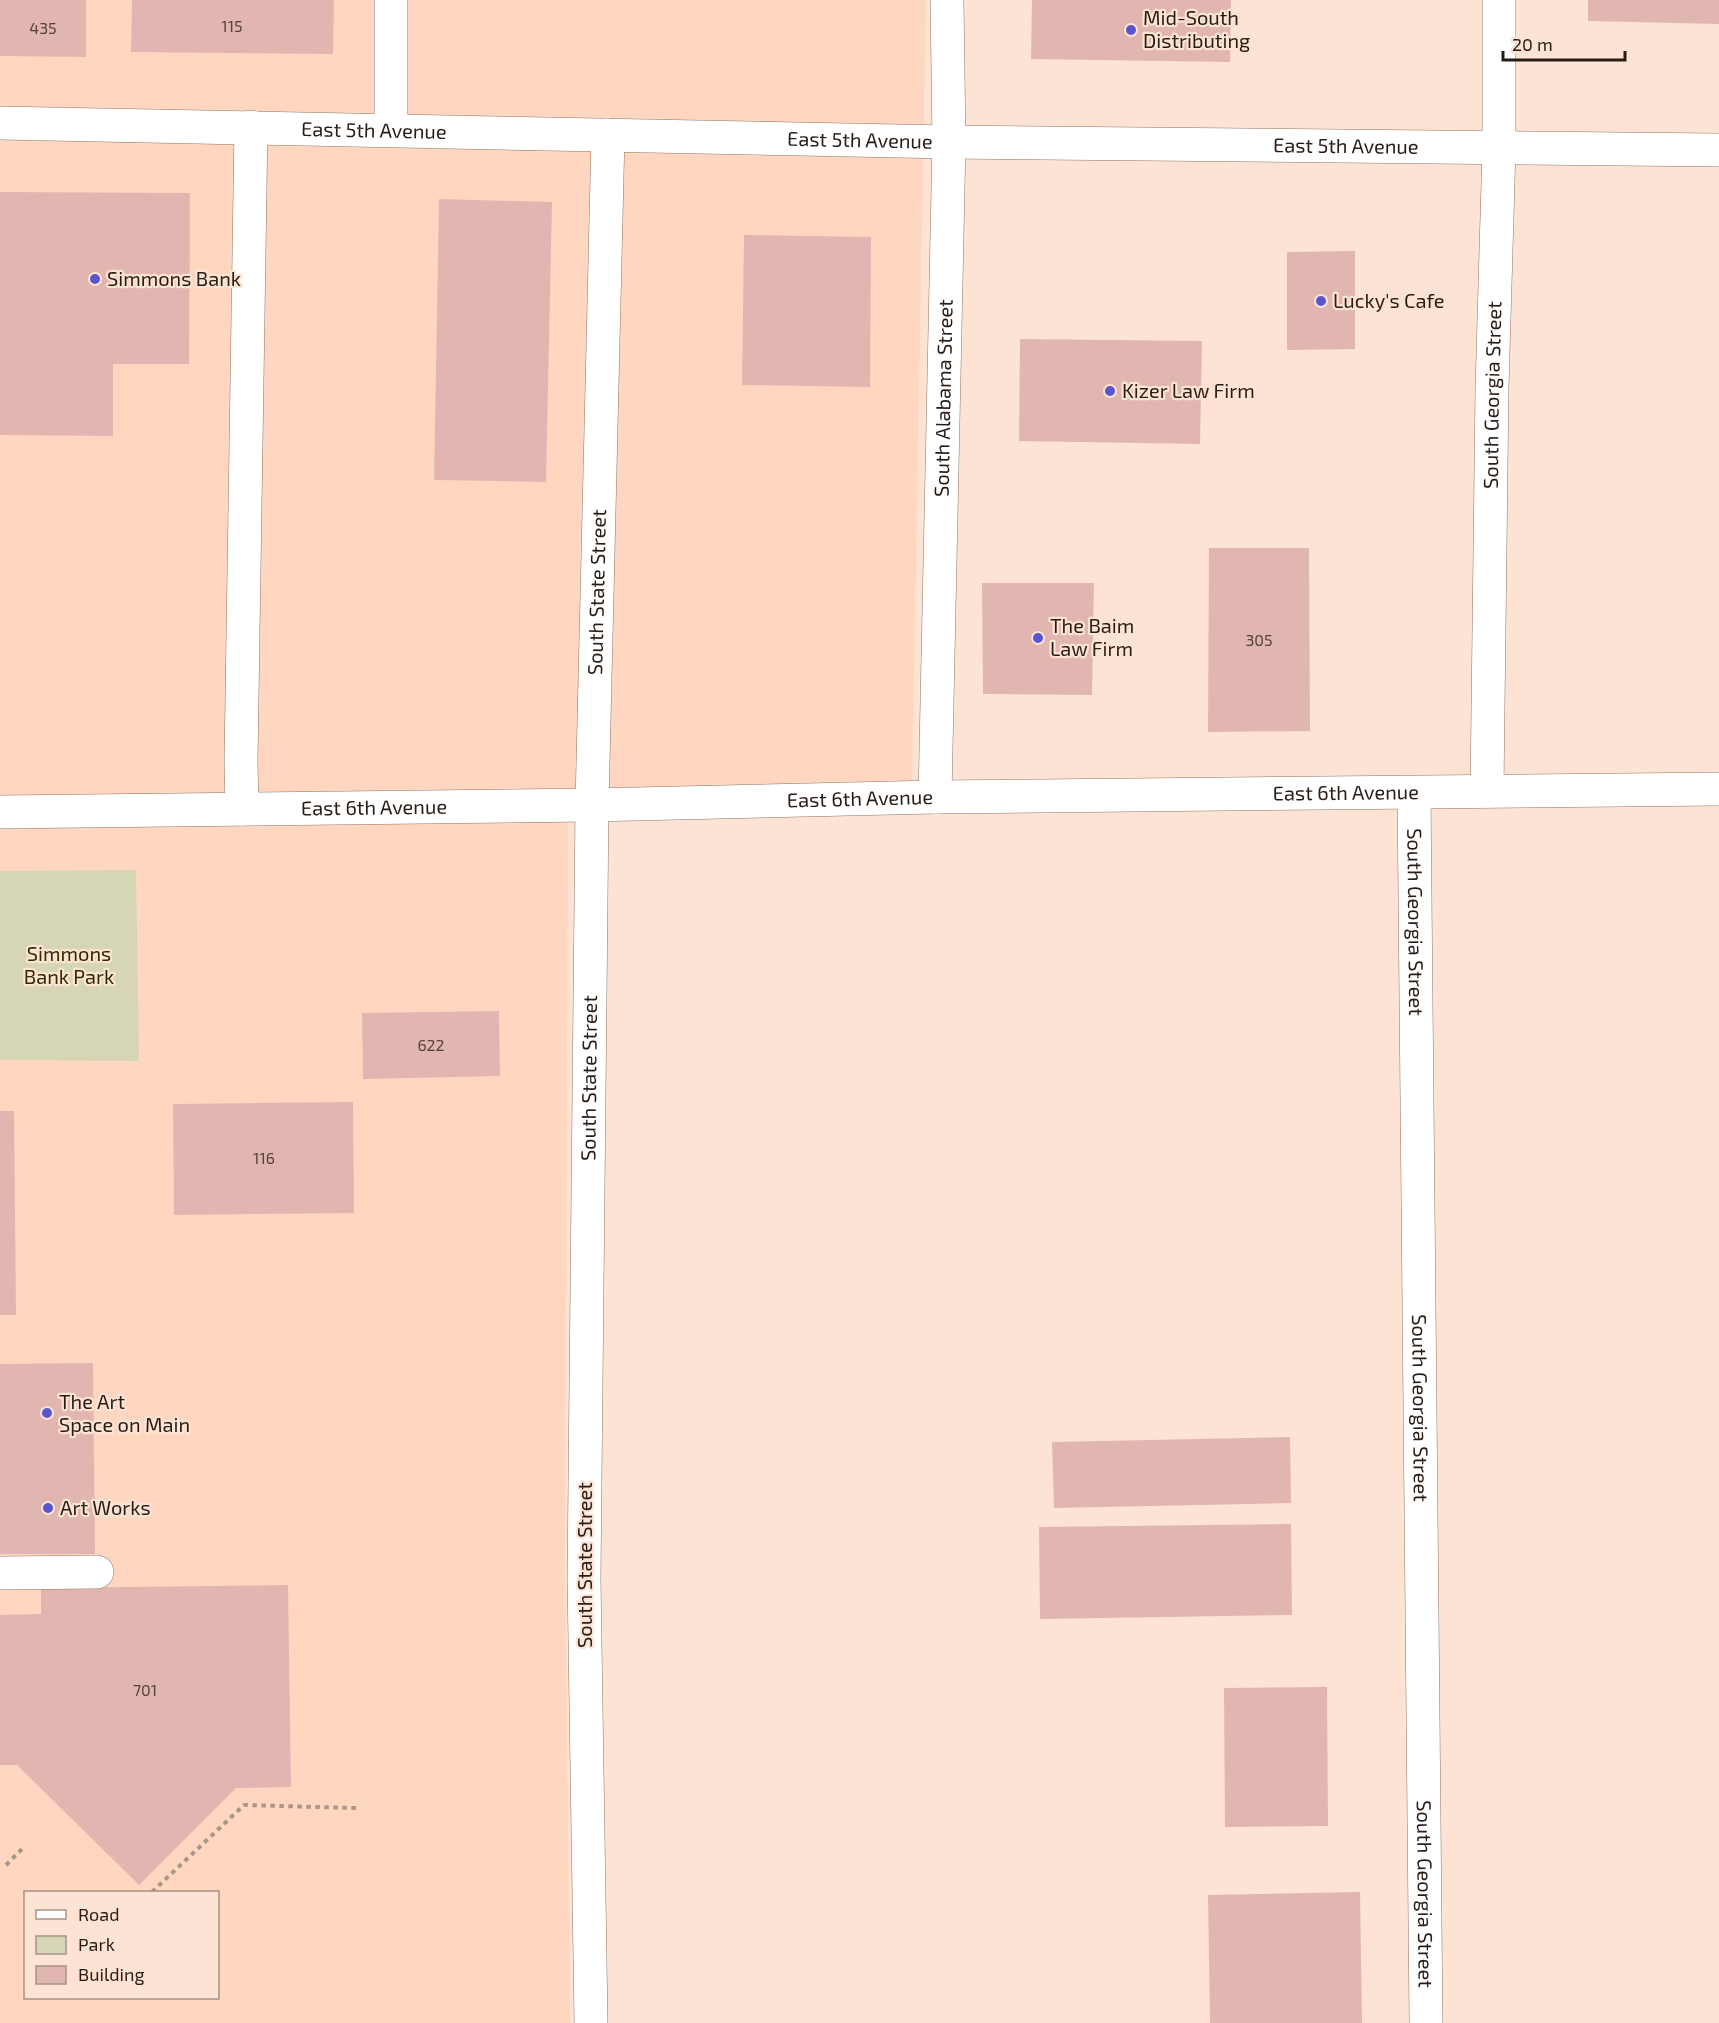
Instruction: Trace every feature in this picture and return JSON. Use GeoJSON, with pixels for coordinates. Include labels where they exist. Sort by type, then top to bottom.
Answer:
{"type":"FeatureCollection","features":[{"type":"Feature","properties":{"kind":"street"},"geometry":{"type":"LineString","coordinates":[[391,0],[391,129]]}},
{"type":"Feature","properties":{"kind":"street","name":"South Alabama Street"},"geometry":{"type":"LineString","coordinates":[[935,798],[949,142],[947,0]]}},
{"type":"Feature","properties":{"kind":"street","name":"South Georgia Street"},"geometry":{"type":"LineString","coordinates":[[1487,791],[1492,388],[1499,148],[1499,0]]}},
{"type":"Feature","properties":{"kind":"street","name":"East 5th Avenue"},"geometry":{"type":"LineString","coordinates":[[0,123],[391,129],[949,142],[1719,150]]}},
{"type":"Feature","properties":{"kind":"street"},"geometry":{"type":"LineString","coordinates":[[242,809],[251,127]]}},
{"type":"Feature","properties":{"kind":"street","name":"South State Street"},"geometry":{"type":"LineString","coordinates":[[591,2023],[584,1578],[592,805],[608,135]]}},
{"type":"Feature","properties":{"kind":"street","name":"East 6th Avenue"},"geometry":{"type":"LineString","coordinates":[[0,812],[1719,789]]}},
{"type":"Feature","properties":{"kind":"street","name":"South Georgia Street"},"geometry":{"type":"LineString","coordinates":[[1414,793],[1426,2023]]}},
{"type":"Feature","properties":{"kind":"street"},"geometry":{"type":"LineString","coordinates":[[0,1573],[97,1572]]}},
{"type":"Feature","properties":{"kind":"path"},"geometry":{"type":"LineString","coordinates":[[154,1891],[244,1805],[356,1808]]}},
{"type":"Feature","properties":{"kind":"path"},"geometry":{"type":"LineString","coordinates":[[6,1865],[22,1849]]}},
{"type":"Feature","properties":{"kind":"shaded area"},"geometry":{"type":"Polygon","coordinates":[[[0,0],[926,0],[912,781],[568,821],[565,1541],[570,2023],[0,2023],[0,0]]]}},
{"type":"Feature","properties":{"kind":"green space","name":"Simmons Bank Park"},"geometry":{"type":"Polygon","coordinates":[[[136,870],[139,1061],[0,1060],[0,871],[136,870]]]}},
{"type":"Feature","properties":{"kind":"building"},"geometry":{"type":"Polygon","coordinates":[[[0,0],[86,0],[86,57],[0,56],[0,0]]]}},
{"type":"Feature","properties":{"kind":"building"},"geometry":{"type":"Polygon","coordinates":[[[132,0],[334,0],[333,54],[131,52],[132,0]]]}},
{"type":"Feature","properties":{"kind":"building","name":"Mid-South Distributing"},"geometry":{"type":"Polygon","coordinates":[[[1032,0],[1231,0],[1230,62],[1031,59],[1032,0]]]}},
{"type":"Feature","properties":{"kind":"building"},"geometry":{"type":"Polygon","coordinates":[[[1588,0],[1719,0],[1719,24],[1588,21],[1588,0]]]}},
{"type":"Feature","properties":{"kind":"building","name":"Simmons Bank"},"geometry":{"type":"Polygon","coordinates":[[[0,192],[190,193],[189,364],[113,364],[113,436],[0,435],[0,192]]]}},
{"type":"Feature","properties":{"kind":"building"},"geometry":{"type":"Polygon","coordinates":[[[439,199],[552,202],[546,482],[434,480],[439,199]]]}},
{"type":"Feature","properties":{"kind":"building"},"geometry":{"type":"Polygon","coordinates":[[[744,235],[871,237],[870,387],[742,385],[744,235]]]}},
{"type":"Feature","properties":{"kind":"building","name":"Lucky's Cafe"},"geometry":{"type":"Polygon","coordinates":[[[1355,251],[1355,349],[1287,350],[1287,252],[1355,251]]]}},
{"type":"Feature","properties":{"kind":"building","name":"Kizer Law Firm"},"geometry":{"type":"Polygon","coordinates":[[[1020,339],[1202,341],[1200,444],[1019,441],[1020,339]]]}},
{"type":"Feature","properties":{"kind":"building"},"geometry":{"type":"Polygon","coordinates":[[[1209,548],[1309,548],[1310,731],[1208,732],[1209,548]]]}},
{"type":"Feature","properties":{"kind":"building","name":"The Baim Law Firm"},"geometry":{"type":"Polygon","coordinates":[[[982,583],[1094,583],[1092,695],[983,694],[982,583]]]}},
{"type":"Feature","properties":{"kind":"building"},"geometry":{"type":"Polygon","coordinates":[[[499,1011],[500,1076],[363,1079],[362,1013],[499,1011]]]}},
{"type":"Feature","properties":{"kind":"building"},"geometry":{"type":"Polygon","coordinates":[[[353,1102],[354,1213],[174,1215],[173,1104],[353,1102]]]}},
{"type":"Feature","properties":{"kind":"building"},"geometry":{"type":"Polygon","coordinates":[[[0,1111],[14,1111],[16,1315],[0,1315],[0,1111]]]}},
{"type":"Feature","properties":{"kind":"building"},"geometry":{"type":"Polygon","coordinates":[[[93,1363],[95,1554],[0,1554],[0,1364],[93,1363]]]}},
{"type":"Feature","properties":{"kind":"building"},"geometry":{"type":"Polygon","coordinates":[[[1290,1437],[1291,1503],[1054,1508],[1052,1442],[1290,1437]]]}},
{"type":"Feature","properties":{"kind":"building"},"geometry":{"type":"Polygon","coordinates":[[[1291,1524],[1292,1615],[1040,1619],[1039,1527],[1291,1524]]]}},
{"type":"Feature","properties":{"kind":"building"},"geometry":{"type":"Polygon","coordinates":[[[288,1585],[291,1787],[236,1788],[139,1885],[17,1765],[0,1765],[0,1615],[41,1614],[41,1588],[288,1585]]]}},
{"type":"Feature","properties":{"kind":"building"},"geometry":{"type":"Polygon","coordinates":[[[1327,1687],[1328,1826],[1225,1827],[1224,1688],[1327,1687]]]}},
{"type":"Feature","properties":{"kind":"building"},"geometry":{"type":"Polygon","coordinates":[[[1360,1892],[1362,2023],[1210,2023],[1208,1895],[1360,1892]]]}},
{"type":"Feature","properties":{"kind":"place","name":"Mid-South Distributing"},"geometry":{"type":"Point","coordinates":[1131,30]}},
{"type":"Feature","properties":{"kind":"place","name":"Simmons Bank"},"geometry":{"type":"Point","coordinates":[95,279]}},
{"type":"Feature","properties":{"kind":"place","name":"Lucky's Cafe"},"geometry":{"type":"Point","coordinates":[1321,301]}},
{"type":"Feature","properties":{"kind":"place","name":"Kizer Law Firm"},"geometry":{"type":"Point","coordinates":[1110,391]}},
{"type":"Feature","properties":{"kind":"place","name":"The Baim Law Firm"},"geometry":{"type":"Point","coordinates":[1038,638]}},
{"type":"Feature","properties":{"kind":"place","name":"The Art Space on Main"},"geometry":{"type":"Point","coordinates":[47,1413]}},
{"type":"Feature","properties":{"kind":"place","name":"Art Works"},"geometry":{"type":"Point","coordinates":[48,1508]}}]}
